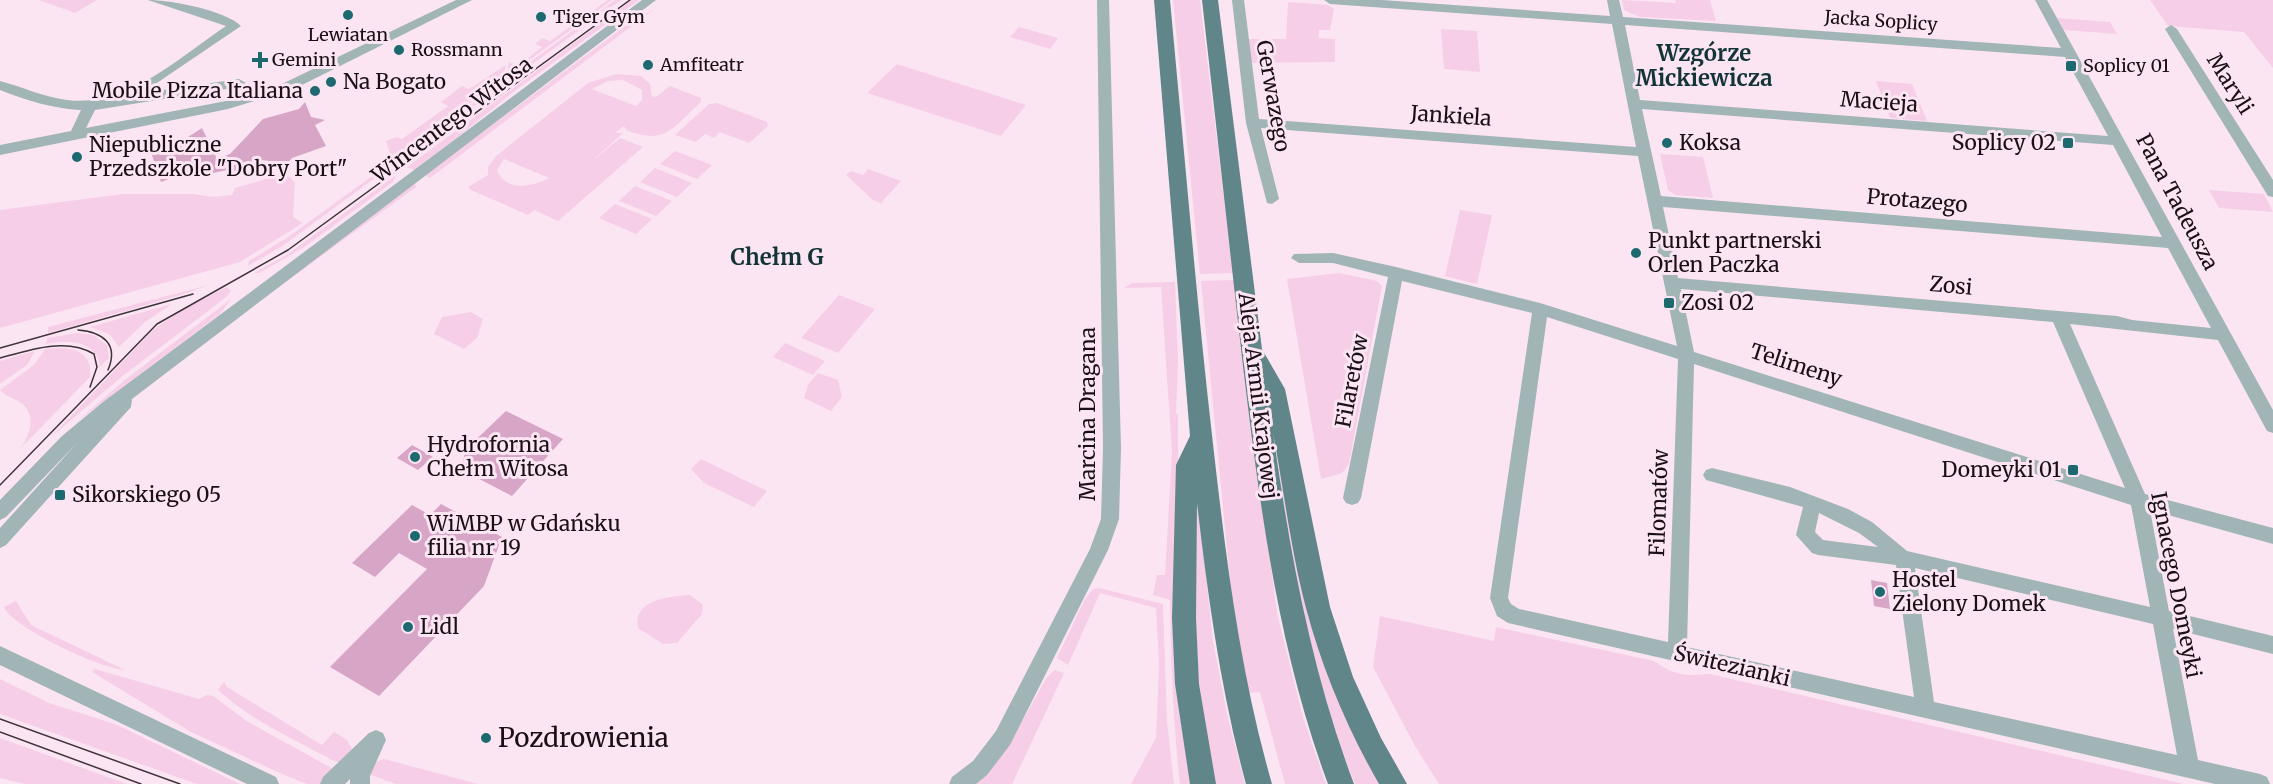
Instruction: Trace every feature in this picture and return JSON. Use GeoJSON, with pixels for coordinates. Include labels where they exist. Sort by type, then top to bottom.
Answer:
{"type":"FeatureCollection","features":[{"type":"Feature","properties":{"kind":"main road"},"geometry":{"type":"LineString","coordinates":[[1162,0],[1201,436],[1222,612],[1239,712],[1259,784]]}},
{"type":"Feature","properties":{"kind":"main road","name":"Aleja Armii Krajowej"},"geometry":{"type":"LineString","coordinates":[[1210,0],[1250,341],[1278,548],[1293,632],[1310,696],[1341,784]]}},
{"type":"Feature","properties":{"kind":"main road"},"geometry":{"type":"LineString","coordinates":[[1250,341],[1275,389],[1300,526],[1318,607],[1341,677],[1372,747],[1394,784]]}},
{"type":"Feature","properties":{"kind":"main road"},"geometry":{"type":"LineString","coordinates":[[1201,436],[1187,465],[1184,618],[1187,684],[1203,784]]}},
{"type":"Feature","properties":{"kind":"street"},"geometry":{"type":"LineString","coordinates":[[117,100],[235,26],[153,0]]}},
{"type":"Feature","properties":{"kind":"street"},"geometry":{"type":"LineString","coordinates":[[0,150],[262,96],[289,86],[435,13],[466,0]]}},
{"type":"Feature","properties":{"kind":"street","name":"Wincentego Witosa"},"geometry":{"type":"LineString","coordinates":[[0,512],[68,441],[179,352],[650,0]]}},
{"type":"Feature","properties":{"kind":"street","name":"Marcina Dragana"},"geometry":{"type":"LineString","coordinates":[[959,784],[980,768],[1003,738],[1086,578],[1110,519],[1112,448],[1103,0]]}},
{"type":"Feature","properties":{"kind":"street","name":"Gerwazego"},"geometry":{"type":"LineString","coordinates":[[1238,0],[1253,123],[1272,199]]}},
{"type":"Feature","properties":{"kind":"street","name":"Jacka Soplicy"},"geometry":{"type":"LineString","coordinates":[[1330,0],[2070,53]]}},
{"type":"Feature","properties":{"kind":"street","name":"Filomatów"},"geometry":{"type":"LineString","coordinates":[[1613,0],[1686,353],[1677,654]]}},
{"type":"Feature","properties":{"kind":"street","name":"Pana Tadeusza"},"geometry":{"type":"LineString","coordinates":[[2041,0],[2273,426]]}},
{"type":"Feature","properties":{"kind":"street","name":"Maryli"},"geometry":{"type":"LineString","coordinates":[[2171,29],[2273,192]]}},
{"type":"Feature","properties":{"kind":"street"},"geometry":{"type":"LineString","coordinates":[[0,85],[41,101],[91,104],[221,88],[238,83]]}},
{"type":"Feature","properties":{"kind":"street"},"geometry":{"type":"LineString","coordinates":[[76,136],[91,104]]}},
{"type":"Feature","properties":{"kind":"street","name":"Macieja"},"geometry":{"type":"LineString","coordinates":[[1636,104],[2118,141]]}},
{"type":"Feature","properties":{"kind":"street","name":"Jankiela"},"geometry":{"type":"LineString","coordinates":[[1253,123],[1646,152]]}},
{"type":"Feature","properties":{"kind":"street","name":"Protazego"},"geometry":{"type":"LineString","coordinates":[[1656,201],[2174,243]]}},
{"type":"Feature","properties":{"kind":"street","name":"Telimeny"},"geometry":{"type":"LineString","coordinates":[[1299,258],[1333,258],[1540,309],[1686,353],[2139,500],[2273,536]]}},
{"type":"Feature","properties":{"kind":"street","name":"Filaretów"},"geometry":{"type":"LineString","coordinates":[[1352,498],[1396,273]]}},
{"type":"Feature","properties":{"kind":"street","name":"Zosi"},"geometry":{"type":"LineString","coordinates":[[1673,283],[2059,317],[2224,335]]}},
{"type":"Feature","properties":{"kind":"street","name":"Świtezianki"},"geometry":{"type":"LineString","coordinates":[[1540,309],[1500,598],[1504,610],[1515,617],[2260,784]]}},
{"type":"Feature","properties":{"kind":"street","name":"Ignacego Domeyki"},"geometry":{"type":"LineString","coordinates":[[2059,317],[2139,500],[2189,768]]}},
{"type":"Feature","properties":{"kind":"street","name":"Wincentego Witosa"},"geometry":{"type":"LineString","coordinates":[[0,540],[106,426],[139,386]]}},
{"type":"Feature","properties":{"kind":"street"},"geometry":{"type":"LineString","coordinates":[[1713,475],[1783,491],[1858,524],[1891,545],[1905,561],[1925,709]]}},
{"type":"Feature","properties":{"kind":"street"},"geometry":{"type":"LineString","coordinates":[[1812,504],[1805,535],[1808,541],[1818,547],[1905,561],[1925,561],[2273,645]]}},
{"type":"Feature","properties":{"kind":"street"},"geometry":{"type":"LineString","coordinates":[[0,655],[269,784]]}},
{"type":"Feature","properties":{"kind":"street"},"geometry":{"type":"LineString","coordinates":[[330,784],[376,740],[360,776],[360,784]]}},
{"type":"Feature","properties":{"kind":"shaded area"},"geometry":{"type":"Polygon","coordinates":[[[39,0],[97,0],[75,13],[39,0]]]}},
{"type":"Feature","properties":{"kind":"shaded area"},"geometry":{"type":"Polygon","coordinates":[[[608,0],[612,0],[506,77],[509,62],[518,66],[542,47],[535,44],[542,38],[550,41],[608,0]]]}},
{"type":"Feature","properties":{"kind":"shaded area"},"geometry":{"type":"Polygon","coordinates":[[[615,0],[621,0],[397,162],[394,161],[615,0]]]}},
{"type":"Feature","properties":{"kind":"shaded area"},"geometry":{"type":"Polygon","coordinates":[[[632,0],[639,0],[512,93],[416,171],[407,167],[632,0]]]}},
{"type":"Feature","properties":{"kind":"shaded area"},"geometry":{"type":"Polygon","coordinates":[[[1173,0],[1200,0],[1233,273],[1200,274],[1173,0]]]}},
{"type":"Feature","properties":{"kind":"shaded area"},"geometry":{"type":"Polygon","coordinates":[[[1622,0],[1676,3],[1675,0],[1710,0],[1716,21],[1640,17],[1624,10],[1622,0]]]}},
{"type":"Feature","properties":{"kind":"shaded area"},"geometry":{"type":"Polygon","coordinates":[[[2150,0],[2273,0],[2273,68],[2244,32],[2168,26],[2150,0]]]}},
{"type":"Feature","properties":{"kind":"shaded area"},"geometry":{"type":"Polygon","coordinates":[[[1288,2],[1328,5],[1334,9],[1330,30],[1319,30],[1319,38],[1335,39],[1335,62],[1249,63],[1246,39],[1286,39],[1288,2]]]}},
{"type":"Feature","properties":{"kind":"shaded area"},"geometry":{"type":"Polygon","coordinates":[[[653,10],[430,178],[425,175],[636,18],[653,10]]]}},
{"type":"Feature","properties":{"kind":"shaded area"},"geometry":{"type":"Polygon","coordinates":[[[2057,18],[2110,22],[2117,34],[2064,30],[2057,18]]]}},
{"type":"Feature","properties":{"kind":"shaded area"},"geometry":{"type":"Polygon","coordinates":[[[1019,27],[1058,38],[1050,49],[1010,37],[1019,27]]]}},
{"type":"Feature","properties":{"kind":"shaded area"},"geometry":{"type":"Polygon","coordinates":[[[1441,29],[1477,31],[1480,72],[1444,69],[1441,29]]]}},
{"type":"Feature","properties":{"kind":"shaded area"},"geometry":{"type":"Polygon","coordinates":[[[897,64],[1026,105],[1001,136],[867,93],[897,64]]]}},
{"type":"Feature","properties":{"kind":"shaded area"},"geometry":{"type":"Polygon","coordinates":[[[506,65],[503,79],[387,163],[384,161],[391,156],[386,141],[397,137],[402,139],[448,106],[441,102],[462,86],[469,89],[506,65]]]}},
{"type":"Feature","properties":{"kind":"shaded area"},"geometry":{"type":"Polygon","coordinates":[[[616,74],[641,76],[650,84],[652,96],[656,97],[670,86],[701,98],[701,102],[676,126],[660,135],[640,134],[626,130],[624,126],[615,133],[623,133],[590,163],[620,138],[643,147],[558,221],[534,210],[528,215],[468,187],[488,175],[488,167],[496,156],[588,83],[616,74]],[[623,80],[608,81],[592,89],[636,106],[642,100],[642,90],[623,80]],[[504,159],[497,170],[501,177],[513,185],[535,184],[549,178],[504,159]]]}},
{"type":"Feature","properties":{"kind":"shaded area"},"geometry":{"type":"Polygon","coordinates":[[[1876,81],[1912,84],[1927,121],[1890,118],[1876,81]]]}},
{"type":"Feature","properties":{"kind":"shaded area"},"geometry":{"type":"Polygon","coordinates":[[[717,103],[767,122],[768,126],[749,143],[720,132],[714,138],[705,134],[696,142],[675,135],[709,104],[717,103]]]}},
{"type":"Feature","properties":{"kind":"shaded area"},"geometry":{"type":"Polygon","coordinates":[[[675,151],[712,165],[697,179],[660,164],[675,151]]]}},
{"type":"Feature","properties":{"kind":"shaded area"},"geometry":{"type":"Polygon","coordinates":[[[1660,154],[1703,157],[1713,198],[1675,195],[1668,190],[1660,154]]]}},
{"type":"Feature","properties":{"kind":"shaded area"},"geometry":{"type":"Polygon","coordinates":[[[655,168],[692,183],[677,197],[640,182],[655,168]]]}},
{"type":"Feature","properties":{"kind":"shaded area"},"geometry":{"type":"Polygon","coordinates":[[[387,169],[284,245],[248,266],[249,261],[288,237],[378,172],[387,169]]]}},
{"type":"Feature","properties":{"kind":"shaded area"},"geometry":{"type":"Polygon","coordinates":[[[868,169],[901,181],[881,203],[873,200],[846,175],[851,171],[863,175],[868,169]]]}},
{"type":"Feature","properties":{"kind":"shaded area"},"geometry":{"type":"Polygon","coordinates":[[[280,175],[290,177],[295,183],[293,217],[303,223],[240,262],[0,328],[0,210],[123,194],[193,194],[213,197],[232,195],[235,188],[280,175]]]}},
{"type":"Feature","properties":{"kind":"shaded area"},"geometry":{"type":"Polygon","coordinates":[[[396,175],[393,182],[303,248],[259,273],[254,273],[288,254],[396,175]]]}},
{"type":"Feature","properties":{"kind":"shaded area"},"geometry":{"type":"Polygon","coordinates":[[[415,183],[416,187],[257,303],[415,183]]]}},
{"type":"Feature","properties":{"kind":"shaded area"},"geometry":{"type":"Polygon","coordinates":[[[635,186],[672,201],[656,216],[619,201],[635,186]]]}},
{"type":"Feature","properties":{"kind":"shaded area"},"geometry":{"type":"Polygon","coordinates":[[[2209,190],[2264,194],[2273,212],[2219,208],[2209,190]]]}},
{"type":"Feature","properties":{"kind":"shaded area"},"geometry":{"type":"Polygon","coordinates":[[[615,204],[652,219],[636,234],[599,218],[615,204]]]}},
{"type":"Feature","properties":{"kind":"shaded area"},"geometry":{"type":"Polygon","coordinates":[[[1460,210],[1492,215],[1477,284],[1445,276],[1460,210]]]}},
{"type":"Feature","properties":{"kind":"shaded area"},"geometry":{"type":"Polygon","coordinates":[[[1339,273],[1377,281],[1382,286],[1349,464],[1342,473],[1321,479],[1287,279],[1339,273]]]}},
{"type":"Feature","properties":{"kind":"shaded area"},"geometry":{"type":"Polygon","coordinates":[[[1234,280],[1277,613],[1303,717],[1326,784],[1285,784],[1260,692],[1248,693],[1233,610],[1201,281],[1234,280]]]}},
{"type":"Feature","properties":{"kind":"shaded area"},"geometry":{"type":"Polygon","coordinates":[[[1175,282],[1178,362],[1176,413],[1178,414],[1178,701],[1191,784],[1180,784],[1173,692],[1170,600],[1153,595],[1157,575],[1165,575],[1172,453],[1161,287],[1124,288],[1132,283],[1175,282]]]}},
{"type":"Feature","properties":{"kind":"shaded area"},"geometry":{"type":"Polygon","coordinates":[[[209,285],[181,295],[48,333],[48,327],[209,285]]]}},
{"type":"Feature","properties":{"kind":"shaded area"},"geometry":{"type":"Polygon","coordinates":[[[227,287],[231,291],[225,298],[120,378],[50,438],[154,329],[185,308],[227,287]]]}},
{"type":"Feature","properties":{"kind":"shaded area"},"geometry":{"type":"Polygon","coordinates":[[[839,295],[875,309],[838,353],[801,338],[839,295]]]}},
{"type":"Feature","properties":{"kind":"shaded area"},"geometry":{"type":"Polygon","coordinates":[[[231,299],[220,314],[75,423],[126,379],[231,299]]]}},
{"type":"Feature","properties":{"kind":"shaded area"},"geometry":{"type":"Polygon","coordinates":[[[172,304],[145,322],[119,347],[109,334],[90,327],[172,304]]]}},
{"type":"Feature","properties":{"kind":"shaded area"},"geometry":{"type":"Polygon","coordinates":[[[471,312],[483,319],[477,338],[464,349],[434,334],[442,317],[471,312]]]}},
{"type":"Feature","properties":{"kind":"shaded area"},"geometry":{"type":"Polygon","coordinates":[[[77,333],[93,335],[107,345],[109,358],[100,367],[94,351],[80,343],[46,344],[47,338],[77,333]]]}},
{"type":"Feature","properties":{"kind":"shaded area"},"geometry":{"type":"Polygon","coordinates":[[[785,343],[825,361],[813,375],[773,357],[785,343]]]}},
{"type":"Feature","properties":{"kind":"shaded area"},"geometry":{"type":"Polygon","coordinates":[[[64,348],[84,356],[89,365],[90,377],[21,448],[29,431],[29,413],[21,403],[0,390],[34,365],[45,349],[64,348]]]}},
{"type":"Feature","properties":{"kind":"shaded area"},"geometry":{"type":"Polygon","coordinates":[[[35,351],[27,365],[0,384],[0,361],[35,351]]]}},
{"type":"Feature","properties":{"kind":"shaded area"},"geometry":{"type":"Polygon","coordinates":[[[818,373],[838,380],[842,397],[831,411],[804,398],[808,385],[818,373]]]}},
{"type":"Feature","properties":{"kind":"shaded area"},"geometry":{"type":"Polygon","coordinates":[[[701,459],[767,491],[754,507],[704,483],[691,469],[701,459]]]}},
{"type":"Feature","properties":{"kind":"shaded area"},"geometry":{"type":"Polygon","coordinates":[[[1277,468],[1279,468],[1379,784],[1355,784],[1328,707],[1317,668],[1291,549],[1277,468]]]}},
{"type":"Feature","properties":{"kind":"shaded area"},"geometry":{"type":"Polygon","coordinates":[[[1196,485],[1213,641],[1227,714],[1245,784],[1215,784],[1199,683],[1195,607],[1196,485]]]}},
{"type":"Feature","properties":{"kind":"shaded area"},"geometry":{"type":"Polygon","coordinates":[[[1099,588],[1163,604],[1167,722],[1174,784],[1131,784],[1156,738],[1159,664],[1156,608],[1100,593],[1068,665],[1057,658],[1085,599],[1093,589],[1099,588]]]}},
{"type":"Feature","properties":{"kind":"shaded area"},"geometry":{"type":"Polygon","coordinates":[[[690,595],[703,605],[702,614],[677,643],[663,644],[638,628],[641,611],[654,601],[690,595]]]}},
{"type":"Feature","properties":{"kind":"shaded area"},"geometry":{"type":"Polygon","coordinates":[[[16,601],[31,625],[125,670],[97,663],[23,626],[4,607],[16,601]]]}},
{"type":"Feature","properties":{"kind":"shaded area"},"geometry":{"type":"Polygon","coordinates":[[[1380,616],[1494,641],[1496,627],[1654,661],[1668,670],[1681,674],[1710,674],[2184,784],[1439,784],[1415,746],[1373,667],[1380,616]]]}},
{"type":"Feature","properties":{"kind":"shaded area"},"geometry":{"type":"Polygon","coordinates":[[[95,669],[199,699],[207,695],[213,696],[248,722],[337,771],[321,784],[307,784],[282,774],[191,732],[92,672],[95,669]]]}},
{"type":"Feature","properties":{"kind":"shaded area"},"geometry":{"type":"Polygon","coordinates":[[[1055,670],[1064,673],[1012,784],[976,784],[1005,752],[1047,677],[1055,670]]]}},
{"type":"Feature","properties":{"kind":"shaded area"},"geometry":{"type":"Polygon","coordinates":[[[0,679],[49,703],[115,724],[240,784],[197,784],[0,714],[0,679]]]}},
{"type":"Feature","properties":{"kind":"shaded area"},"geometry":{"type":"Polygon","coordinates":[[[224,682],[227,687],[322,745],[334,732],[347,740],[353,750],[344,765],[288,737],[244,711],[218,690],[224,682]]]}},
{"type":"Feature","properties":{"kind":"shaded area"},"geometry":{"type":"Polygon","coordinates":[[[0,738],[127,784],[24,784],[0,778],[0,738]]]}},
{"type":"Feature","properties":{"kind":"shaded area"},"geometry":{"type":"Polygon","coordinates":[[[384,759],[478,784],[396,784],[368,774],[374,763],[384,759]]]}},
{"type":"Feature","properties":{"kind":"building"},"geometry":{"type":"Polygon","coordinates":[[[305,102],[311,117],[325,120],[315,125],[326,146],[292,158],[288,163],[261,160],[245,164],[237,173],[232,169],[213,173],[212,170],[199,175],[198,172],[185,176],[184,173],[161,182],[151,152],[160,142],[188,137],[202,128],[217,159],[230,154],[263,119],[299,109],[305,102]]]}},
{"type":"Feature","properties":{"kind":"building"},"geometry":{"type":"Polygon","coordinates":[[[506,411],[563,439],[512,496],[462,470],[465,450],[506,411]]]}},
{"type":"Feature","properties":{"kind":"building","name":"Hydrofornia Chełm Witosa"},"geometry":{"type":"Polygon","coordinates":[[[412,445],[433,457],[418,470],[397,458],[412,445]]]}},
{"type":"Feature","properties":{"kind":"building","name":"Lidl"},"geometry":{"type":"Polygon","coordinates":[[[441,504],[502,537],[484,586],[379,696],[330,667],[427,569],[399,553],[375,577],[352,563],[412,505],[430,515],[441,504]]]}},
{"type":"Feature","properties":{"kind":"building","name":"Hostel Zielony Domek"},"geometry":{"type":"Polygon","coordinates":[[[1871,580],[1887,583],[1890,609],[1874,606],[1871,580]]]}},
{"type":"Feature","properties":{"kind":"tram line"},"geometry":{"type":"LineString","coordinates":[[0,485],[157,324],[288,250],[630,0]]}},
{"type":"Feature","properties":{"kind":"tram line"},"geometry":{"type":"LineString","coordinates":[[0,348],[193,294]]}},
{"type":"Feature","properties":{"kind":"tram line"},"geometry":{"type":"LineString","coordinates":[[78,330],[95,333],[110,346],[111,361],[108,370]]}},
{"type":"Feature","properties":{"kind":"tram line"},"geometry":{"type":"LineString","coordinates":[[0,358],[47,347],[72,346],[83,349],[94,354],[97,367],[90,387]]}},
{"type":"Feature","properties":{"kind":"tram line"},"geometry":{"type":"LineString","coordinates":[[0,719],[180,784]]}},
{"type":"Feature","properties":{"kind":"tram line"},"geometry":{"type":"LineString","coordinates":[[0,732],[141,784]]}},
{"type":"Feature","properties":{"kind":"place","name":"Lewiatan"},"geometry":{"type":"Point","coordinates":[348,15]}},
{"type":"Feature","properties":{"kind":"place","name":"Tiger Gym"},"geometry":{"type":"Point","coordinates":[541,17]}},
{"type":"Feature","properties":{"kind":"place","name":"Rossmann"},"geometry":{"type":"Point","coordinates":[399,50]}},
{"type":"Feature","properties":{"kind":"place","name":"Gemini"},"geometry":{"type":"Point","coordinates":[260,60]}},
{"type":"Feature","properties":{"kind":"place","name":"Amfiteatr"},"geometry":{"type":"Point","coordinates":[648,65]}},
{"type":"Feature","properties":{"kind":"place","name":"Soplicy 01"},"geometry":{"type":"Point","coordinates":[2071,66]}},
{"type":"Feature","properties":{"kind":"place","name":"Na Bogato"},"geometry":{"type":"Point","coordinates":[331,82]}},
{"type":"Feature","properties":{"kind":"place","name":"Mobile Pizza Italiana"},"geometry":{"type":"Point","coordinates":[315,91]}},
{"type":"Feature","properties":{"kind":"place","name":"Koksa"},"geometry":{"type":"Point","coordinates":[1667,143]}},
{"type":"Feature","properties":{"kind":"place","name":"Soplicy 02"},"geometry":{"type":"Point","coordinates":[2068,143]}},
{"type":"Feature","properties":{"kind":"place","name":"Niepubliczne Przedszkole \"Dobry Port\""},"geometry":{"type":"Point","coordinates":[77,157]}},
{"type":"Feature","properties":{"kind":"place","name":"Punkt partnerski Orlen Paczka"},"geometry":{"type":"Point","coordinates":[1636,253]}},
{"type":"Feature","properties":{"kind":"place","name":"Zosi 02"},"geometry":{"type":"Point","coordinates":[1669,303]}},
{"type":"Feature","properties":{"kind":"place","name":"Hydrofornia Chełm Witosa"},"geometry":{"type":"Point","coordinates":[415,457]}},
{"type":"Feature","properties":{"kind":"place","name":"Domeyki 01"},"geometry":{"type":"Point","coordinates":[2073,470]}},
{"type":"Feature","properties":{"kind":"place","name":"Sikorskiego 05"},"geometry":{"type":"Point","coordinates":[60,495]}},
{"type":"Feature","properties":{"kind":"place","name":"WiMBP w Gdańsku filia nr 19"},"geometry":{"type":"Point","coordinates":[415,536]}},
{"type":"Feature","properties":{"kind":"place","name":"Hostel Zielony Domek"},"geometry":{"type":"Point","coordinates":[1880,592]}},
{"type":"Feature","properties":{"kind":"place","name":"Lidl"},"geometry":{"type":"Point","coordinates":[408,627]}},
{"type":"Feature","properties":{"kind":"place","name":"Pozdrowienia"},"geometry":{"type":"Point","coordinates":[486,738]}},
{"type":"Feature","properties":{"kind":"district","name":"Wzgórze Mickiewicza"},"geometry":{"type":"Point","coordinates":[1704,66]}},
{"type":"Feature","properties":{"kind":"district","name":"Chełm G"},"geometry":{"type":"Point","coordinates":[777,257]}}]}
